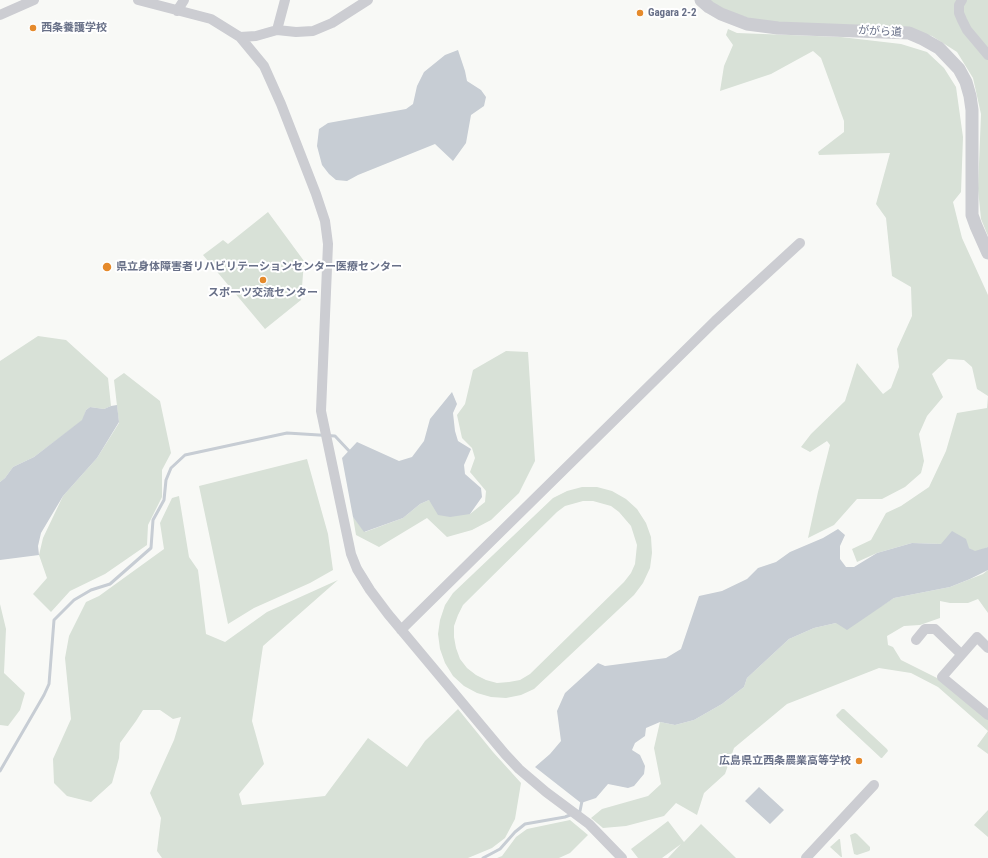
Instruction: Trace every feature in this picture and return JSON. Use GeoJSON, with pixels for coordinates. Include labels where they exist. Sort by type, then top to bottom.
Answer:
{"type":"FeatureCollection","features":[{"type":"Feature","properties":{"kind":"street"},"geometry":{"type":"LineString","coordinates":[[0,15],[34,0]]}},
{"type":"Feature","properties":{"kind":"street"},"geometry":{"type":"LineString","coordinates":[[138,0],[211,19],[240,36],[264,66],[282,104],[325,221],[328,244],[321,402],[327,442],[351,554],[357,569],[370,590],[401,630],[505,754],[535,783],[589,824],[622,858]]}},
{"type":"Feature","properties":{"kind":"street"},"geometry":{"type":"LineString","coordinates":[[177,11],[184,0]]}},
{"type":"Feature","properties":{"kind":"street"},"geometry":{"type":"LineString","coordinates":[[278,30],[285,0]]}},
{"type":"Feature","properties":{"kind":"street"},"geometry":{"type":"LineString","coordinates":[[240,36],[256,36],[278,30],[314,32],[332,23],[368,0]]}},
{"type":"Feature","properties":{"kind":"street","name":"ががら道"},"geometry":{"type":"LineString","coordinates":[[701,0],[721,14],[747,24],[778,28],[908,33],[939,48],[959,69],[966,82],[970,96],[972,110],[972,215],[988,253]]}},
{"type":"Feature","properties":{"kind":"street"},"geometry":{"type":"LineString","coordinates":[[962,0],[959,5],[959,13],[962,20],[988,55]]}},
{"type":"Feature","properties":{"kind":"street"},"geometry":{"type":"LineString","coordinates":[[401,630],[710,327],[800,243]]}},
{"type":"Feature","properties":{"kind":"street"},"geometry":{"type":"LineString","coordinates":[[916,640],[925,629],[935,629],[961,654]]}},
{"type":"Feature","properties":{"kind":"street"},"geometry":{"type":"LineString","coordinates":[[988,648],[977,637],[942,677],[988,715]]}},
{"type":"Feature","properties":{"kind":"street"},"geometry":{"type":"LineString","coordinates":[[806,858],[874,785]]}},
{"type":"Feature","properties":{"kind":"shaded area"},"geometry":{"type":"Polygon","coordinates":[[[697,0],[988,0],[988,236],[981,219],[978,189],[981,114],[973,78],[957,52],[932,36],[900,29],[785,31],[697,0]]]}},
{"type":"Feature","properties":{"kind":"shaded area"},"geometry":{"type":"Polygon","coordinates":[[[728,29],[737,33],[841,37],[901,44],[927,52],[944,68],[956,87],[963,137],[961,192],[953,202],[962,238],[988,295],[988,396],[977,389],[972,367],[964,360],[948,359],[932,374],[943,397],[927,416],[919,434],[924,461],[921,473],[905,487],[882,499],[857,499],[834,525],[808,538],[830,445],[827,441],[810,452],[801,447],[811,434],[845,401],[857,363],[883,394],[891,388],[899,367],[897,349],[912,316],[911,287],[892,276],[886,218],[876,204],[890,153],[819,155],[818,152],[844,132],[844,121],[821,58],[813,51],[771,74],[720,91],[724,66],[733,45],[726,35],[728,29]]]}},
{"type":"Feature","properties":{"kind":"shaded area"},"geometry":{"type":"Polygon","coordinates":[[[458,50],[467,81],[481,90],[486,97],[484,106],[471,115],[466,143],[453,161],[435,144],[358,175],[347,181],[336,180],[329,174],[322,165],[317,146],[319,129],[328,123],[406,109],[413,104],[417,86],[424,72],[445,55],[458,50]]]}},
{"type":"Feature","properties":{"kind":"shaded area","name":"スポーツ交流センター"},"geometry":{"type":"Polygon","coordinates":[[[268,212],[304,261],[301,300],[265,329],[203,255],[223,240],[228,244],[268,212]]]}},
{"type":"Feature","properties":{"kind":"shaded area"},"geometry":{"type":"Polygon","coordinates":[[[38,336],[66,340],[108,378],[111,406],[104,409],[90,407],[86,410],[83,420],[34,457],[13,467],[0,482],[0,361],[38,336]]]}},
{"type":"Feature","properties":{"kind":"shaded area"},"geometry":{"type":"Polygon","coordinates":[[[506,351],[528,352],[535,461],[519,493],[491,520],[472,530],[447,537],[427,518],[379,547],[356,535],[353,517],[365,532],[403,518],[420,504],[429,500],[470,514],[485,502],[486,491],[470,472],[475,458],[472,448],[462,438],[457,415],[465,404],[473,370],[506,351]]]}},
{"type":"Feature","properties":{"kind":"shaded area"},"geometry":{"type":"Polygon","coordinates":[[[124,373],[160,401],[171,453],[162,470],[162,497],[148,525],[147,545],[105,574],[70,591],[51,612],[33,594],[47,578],[39,555],[43,538],[63,496],[97,458],[119,423],[114,380],[124,373]]]}},
{"type":"Feature","properties":{"kind":"shaded area"},"geometry":{"type":"Polygon","coordinates":[[[452,392],[457,404],[453,413],[458,441],[471,449],[464,465],[465,474],[481,488],[482,497],[470,514],[450,517],[438,515],[429,500],[420,504],[403,518],[364,532],[353,517],[342,458],[357,442],[399,461],[412,457],[424,441],[430,419],[452,392]]]}},
{"type":"Feature","properties":{"kind":"shaded area"},"geometry":{"type":"Polygon","coordinates":[[[988,396],[988,547],[975,552],[969,548],[941,544],[912,543],[877,553],[857,562],[852,549],[871,540],[886,513],[901,506],[929,487],[946,451],[957,413],[987,408],[988,396]]]}},
{"type":"Feature","properties":{"kind":"shaded area"},"geometry":{"type":"Polygon","coordinates":[[[117,405],[119,422],[97,458],[63,496],[41,533],[38,546],[39,555],[0,560],[0,482],[13,467],[34,457],[82,420],[86,410],[90,407],[104,409],[117,405]]]}},
{"type":"Feature","properties":{"kind":"shaded area"},"geometry":{"type":"Polygon","coordinates":[[[307,459],[328,534],[333,570],[310,583],[254,608],[228,624],[199,486],[307,459]]]}},
{"type":"Feature","properties":{"kind":"shaded area"},"geometry":{"type":"Polygon","coordinates":[[[582,487],[597,487],[612,491],[626,499],[637,509],[646,523],[651,537],[652,553],[650,568],[643,583],[634,595],[534,689],[521,695],[506,698],[491,697],[477,693],[464,686],[453,676],[445,663],[440,649],[438,634],[440,620],[445,605],[453,593],[553,498],[567,491],[582,487]],[[583,501],[565,506],[557,512],[463,605],[454,626],[456,648],[460,659],[467,668],[476,675],[497,683],[520,680],[530,674],[624,582],[631,573],[635,564],[637,545],[631,526],[619,512],[611,506],[593,501],[583,501]]]}},
{"type":"Feature","properties":{"kind":"shaded area"},"geometry":{"type":"Polygon","coordinates":[[[179,496],[189,557],[198,570],[206,634],[225,642],[267,612],[338,580],[263,646],[252,721],[264,764],[239,794],[242,805],[325,796],[368,738],[407,767],[425,741],[458,709],[493,752],[521,783],[515,819],[505,838],[492,848],[468,858],[162,858],[157,851],[161,818],[150,793],[174,740],[181,717],[173,719],[160,710],[143,710],[120,743],[119,758],[112,783],[91,802],[67,796],[54,783],[53,759],[71,719],[65,658],[69,636],[86,602],[99,596],[164,549],[160,523],[172,498],[179,496]]]}},
{"type":"Feature","properties":{"kind":"shaded area"},"geometry":{"type":"Polygon","coordinates":[[[838,529],[845,535],[840,546],[840,559],[846,567],[854,567],[877,553],[912,543],[941,544],[952,531],[966,539],[969,548],[975,551],[988,547],[988,570],[950,587],[894,598],[847,630],[836,623],[814,628],[789,639],[747,678],[744,687],[722,704],[694,720],[675,725],[660,722],[646,728],[645,736],[635,743],[632,750],[640,755],[645,766],[644,774],[634,786],[628,788],[608,784],[596,798],[581,803],[535,767],[550,754],[561,741],[557,711],[565,693],[598,663],[605,666],[666,658],[681,649],[699,596],[722,591],[747,579],[758,568],[776,562],[790,552],[823,538],[838,529]]]}},
{"type":"Feature","properties":{"kind":"shaded area"},"geometry":{"type":"Polygon","coordinates":[[[988,570],[988,613],[978,599],[968,603],[950,603],[940,601],[940,618],[920,625],[904,626],[887,636],[888,645],[893,647],[901,660],[939,679],[988,719],[988,731],[938,687],[911,673],[879,668],[787,704],[734,748],[725,774],[704,793],[697,815],[676,803],[664,816],[626,826],[603,828],[591,818],[602,809],[648,796],[661,784],[654,748],[660,722],[675,725],[694,720],[722,704],[744,687],[747,678],[789,639],[814,628],[836,623],[875,610],[894,598],[950,587],[983,574],[988,570]]]}},
{"type":"Feature","properties":{"kind":"shaded area"},"geometry":{"type":"Polygon","coordinates":[[[0,604],[6,629],[4,673],[25,693],[20,710],[8,726],[0,725],[0,604]]]}},
{"type":"Feature","properties":{"kind":"shaded area"},"geometry":{"type":"Polygon","coordinates":[[[844,709],[887,749],[888,751],[882,758],[837,717],[836,715],[844,709]]]}},
{"type":"Feature","properties":{"kind":"shaded area"},"geometry":{"type":"Polygon","coordinates":[[[988,731],[988,754],[977,746],[988,731]]]}},
{"type":"Feature","properties":{"kind":"shaded area"},"geometry":{"type":"Polygon","coordinates":[[[759,787],[784,810],[770,824],[745,801],[759,787]]]}},
{"type":"Feature","properties":{"kind":"shaded area"},"geometry":{"type":"Polygon","coordinates":[[[988,810],[988,837],[974,825],[988,810]]]}},
{"type":"Feature","properties":{"kind":"shaded area"},"geometry":{"type":"Polygon","coordinates":[[[570,820],[588,835],[570,853],[559,858],[497,858],[502,856],[516,837],[527,829],[570,820]]]}},
{"type":"Feature","properties":{"kind":"shaded area"},"geometry":{"type":"Polygon","coordinates":[[[668,821],[684,842],[701,824],[736,858],[668,858],[681,844],[662,858],[638,858],[631,849],[668,821]]]}},
{"type":"Feature","properties":{"kind":"shaded area"},"geometry":{"type":"Polygon","coordinates":[[[855,833],[870,847],[869,851],[857,855],[854,854],[850,835],[855,833]]]}},
{"type":"Feature","properties":{"kind":"shaded area"},"geometry":{"type":"Polygon","coordinates":[[[840,839],[842,857],[830,847],[840,839]]]}},
{"type":"Feature","properties":{"kind":"waterway"},"geometry":{"type":"LineString","coordinates":[[0,771],[49,684],[54,620],[74,600],[91,590],[110,584],[151,548],[153,520],[164,500],[166,480],[171,468],[185,455],[287,433],[335,436],[351,453]]}},
{"type":"Feature","properties":{"kind":"waterway"},"geometry":{"type":"LineString","coordinates":[[483,858],[500,849],[515,832],[525,824],[565,817],[580,811],[582,801]]}},
{"type":"Feature","properties":{"kind":"place","name":"Gagara 2-2"},"geometry":{"type":"Point","coordinates":[640,13]}},
{"type":"Feature","properties":{"kind":"place","name":"西条養護学校"},"geometry":{"type":"Point","coordinates":[33,28]}},
{"type":"Feature","properties":{"kind":"place","name":"県立身体障害者リハビリテーションセンター医療センター"},"geometry":{"type":"Point","coordinates":[107,267]}},
{"type":"Feature","properties":{"kind":"place","name":"スポーツ交流センター"},"geometry":{"type":"Point","coordinates":[263,280]}},
{"type":"Feature","properties":{"kind":"place","name":"広島県立西条農業高等学校"},"geometry":{"type":"Point","coordinates":[859,761]}}]}
